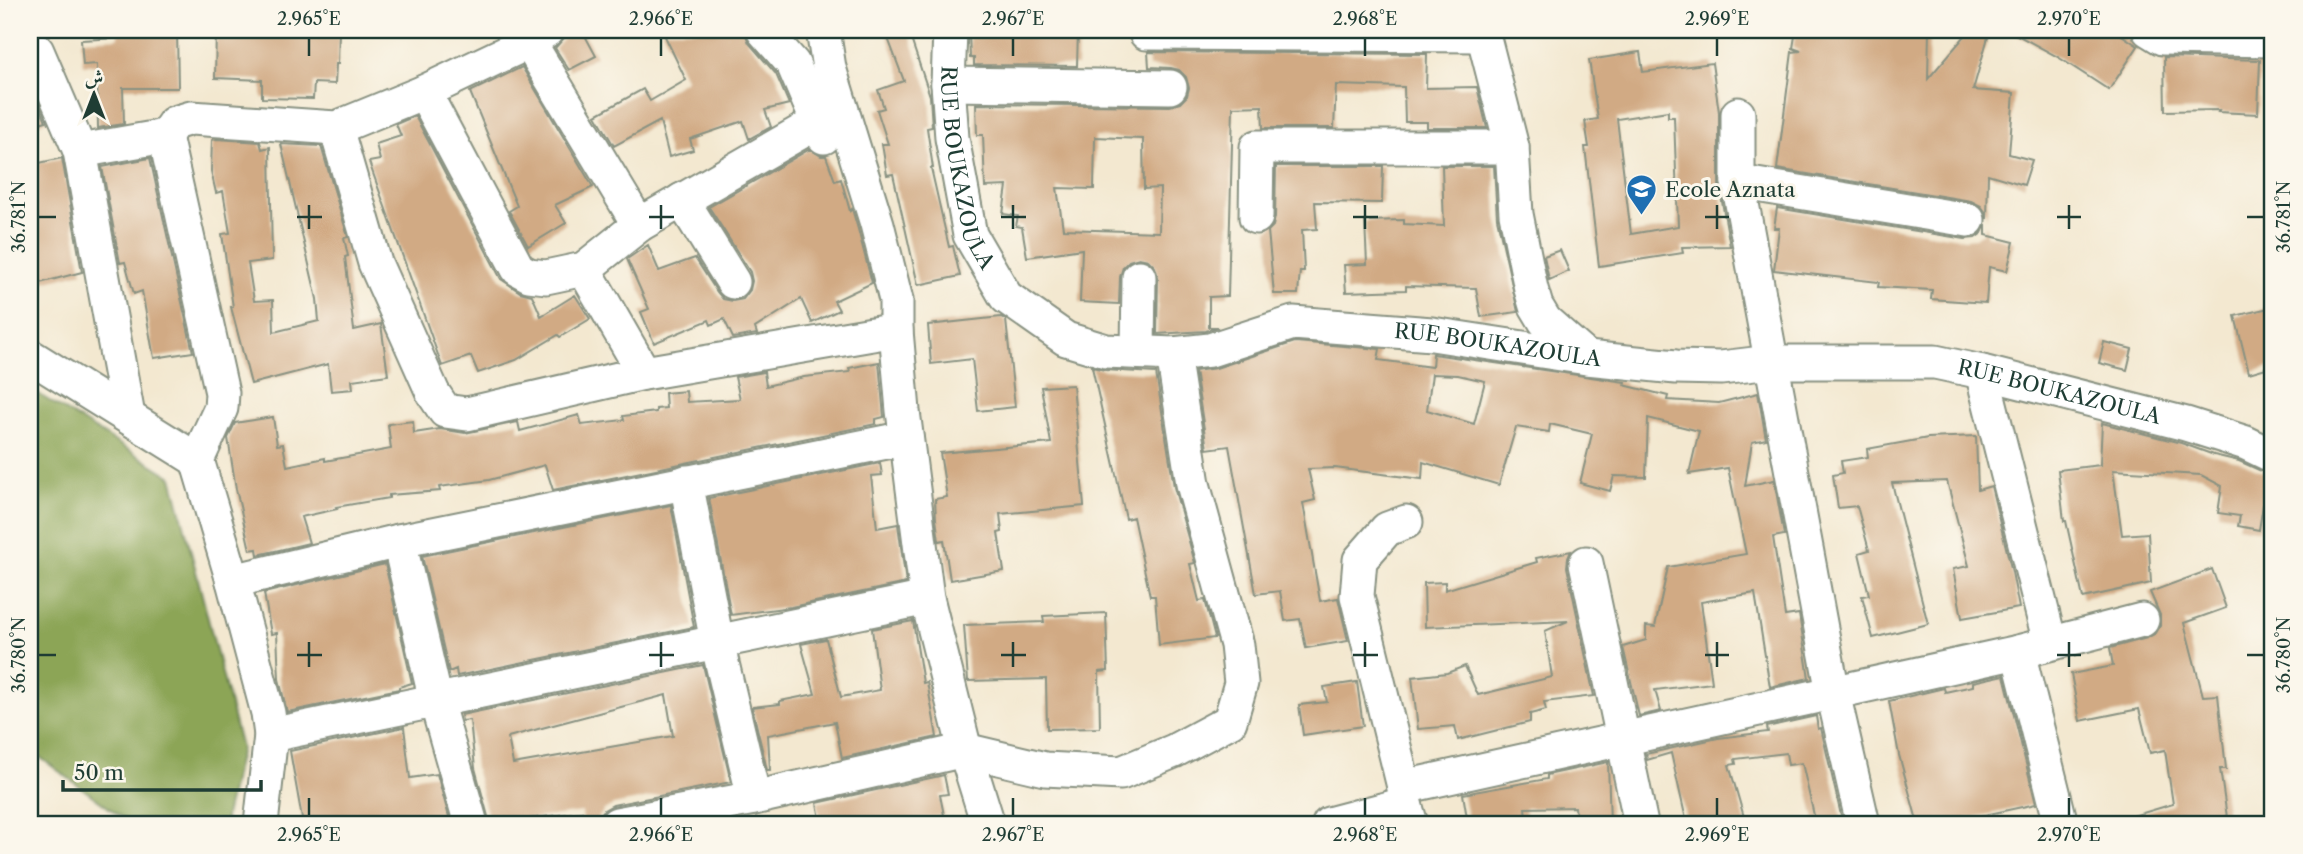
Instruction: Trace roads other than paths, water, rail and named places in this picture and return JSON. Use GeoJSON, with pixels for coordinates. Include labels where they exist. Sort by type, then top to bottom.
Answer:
{"type":"FeatureCollection","features":[{"type":"Feature","properties":{"kind":"street"},"geometry":{"type":"LineString","coordinates":[[424,92],[518,269],[529,275],[546,276],[584,269],[639,225],[682,200],[821,130],[793,64],[763,30]]}},
{"type":"Feature","properties":{"kind":"street"},"geometry":{"type":"LineString","coordinates":[[822,30],[828,68],[877,224],[897,300],[896,330],[906,438],[927,598],[965,750],[988,824]]}},
{"type":"Feature","properties":{"kind":"street","name":"RUE BOUKAZOULA"},"geometry":{"type":"LineString","coordinates":[[950,30],[948,84],[952,138],[970,234],[1006,297],[1066,339],[1105,351],[1173,354],[1210,350],[1293,323],[1433,334],[1587,358],[1676,367],[1721,368],[1771,362],[1935,362],[2186,424],[2246,443],[2273,456]]}},
{"type":"Feature","properties":{"kind":"street"},"geometry":{"type":"LineString","coordinates":[[2149,30],[2162,38],[2273,40]]}},
{"type":"Feature","properties":{"kind":"street"},"geometry":{"type":"LineString","coordinates":[[1146,33],[1482,32],[1512,147],[1516,214],[1536,306],[1545,321],[1587,358]]}},
{"type":"Feature","properties":{"kind":"street"},"geometry":{"type":"LineString","coordinates":[[80,150],[165,136],[174,123],[191,118],[336,128],[424,92],[538,36],[639,225]]}},
{"type":"Feature","properties":{"kind":"street"},"geometry":{"type":"LineString","coordinates":[[30,44],[37,51],[80,150],[128,416]]}},
{"type":"Feature","properties":{"kind":"street"},"geometry":{"type":"LineString","coordinates":[[948,84],[1170,87]]}},
{"type":"Feature","properties":{"kind":"street"},"geometry":{"type":"LineString","coordinates":[[1738,114],[1738,182],[1833,693],[1863,824]]}},
{"type":"Feature","properties":{"kind":"street"},"geometry":{"type":"LineString","coordinates":[[336,128],[375,263],[433,393],[445,411],[467,414],[644,373],[896,330]]}},
{"type":"Feature","properties":{"kind":"street"},"geometry":{"type":"LineString","coordinates":[[165,136],[222,393],[221,408],[197,460]]}},
{"type":"Feature","properties":{"kind":"street"},"geometry":{"type":"LineString","coordinates":[[1256,217],[1257,147],[1512,147]]}},
{"type":"Feature","properties":{"kind":"street"},"geometry":{"type":"LineString","coordinates":[[1738,182],[1968,220]]}},
{"type":"Feature","properties":{"kind":"street"},"geometry":{"type":"LineString","coordinates":[[682,200],[733,282]]}},
{"type":"Feature","properties":{"kind":"street"},"geometry":{"type":"LineString","coordinates":[[584,269],[644,373]]}},
{"type":"Feature","properties":{"kind":"street"},"geometry":{"type":"LineString","coordinates":[[1138,352],[1139,277]]}},
{"type":"Feature","properties":{"kind":"street"},"geometry":{"type":"LineString","coordinates":[[617,824],[754,798],[965,750],[1045,769],[1121,773],[1174,751],[1230,721],[1241,683],[1237,645],[1193,484],[1173,354]]}},
{"type":"Feature","properties":{"kind":"street"},"geometry":{"type":"LineString","coordinates":[[30,356],[197,460],[268,713],[271,735],[261,824]]}},
{"type":"Feature","properties":{"kind":"street"},"geometry":{"type":"LineString","coordinates":[[1982,372],[2050,643]]}},
{"type":"Feature","properties":{"kind":"street"},"geometry":{"type":"LineString","coordinates":[[233,581],[399,541],[906,438]]}},
{"type":"Feature","properties":{"kind":"street"},"geometry":{"type":"LineString","coordinates":[[686,482],[717,642],[754,798]]}},
{"type":"Feature","properties":{"kind":"street"},"geometry":{"type":"LineString","coordinates":[[1406,523],[1387,530],[1360,560],[1357,596],[1407,805]]}},
{"type":"Feature","properties":{"kind":"street"},"geometry":{"type":"LineString","coordinates":[[399,541],[436,701],[471,824]]}},
{"type":"Feature","properties":{"kind":"street"},"geometry":{"type":"LineString","coordinates":[[1586,563],[1641,824]]}},
{"type":"Feature","properties":{"kind":"street"},"geometry":{"type":"LineString","coordinates":[[271,735],[927,598]]}},
{"type":"Feature","properties":{"kind":"street"},"geometry":{"type":"LineString","coordinates":[[1329,824],[1407,805],[1623,739],[2018,652],[2142,620]]}},
{"type":"Feature","properties":{"kind":"street"},"geometry":{"type":"LineString","coordinates":[[2018,652],[2061,824]]}},
{"type":"Feature","properties":{"kind":"place","name":"Ecole Aznata"},"geometry":{"type":"Point","coordinates":[1642,217]}}]}
